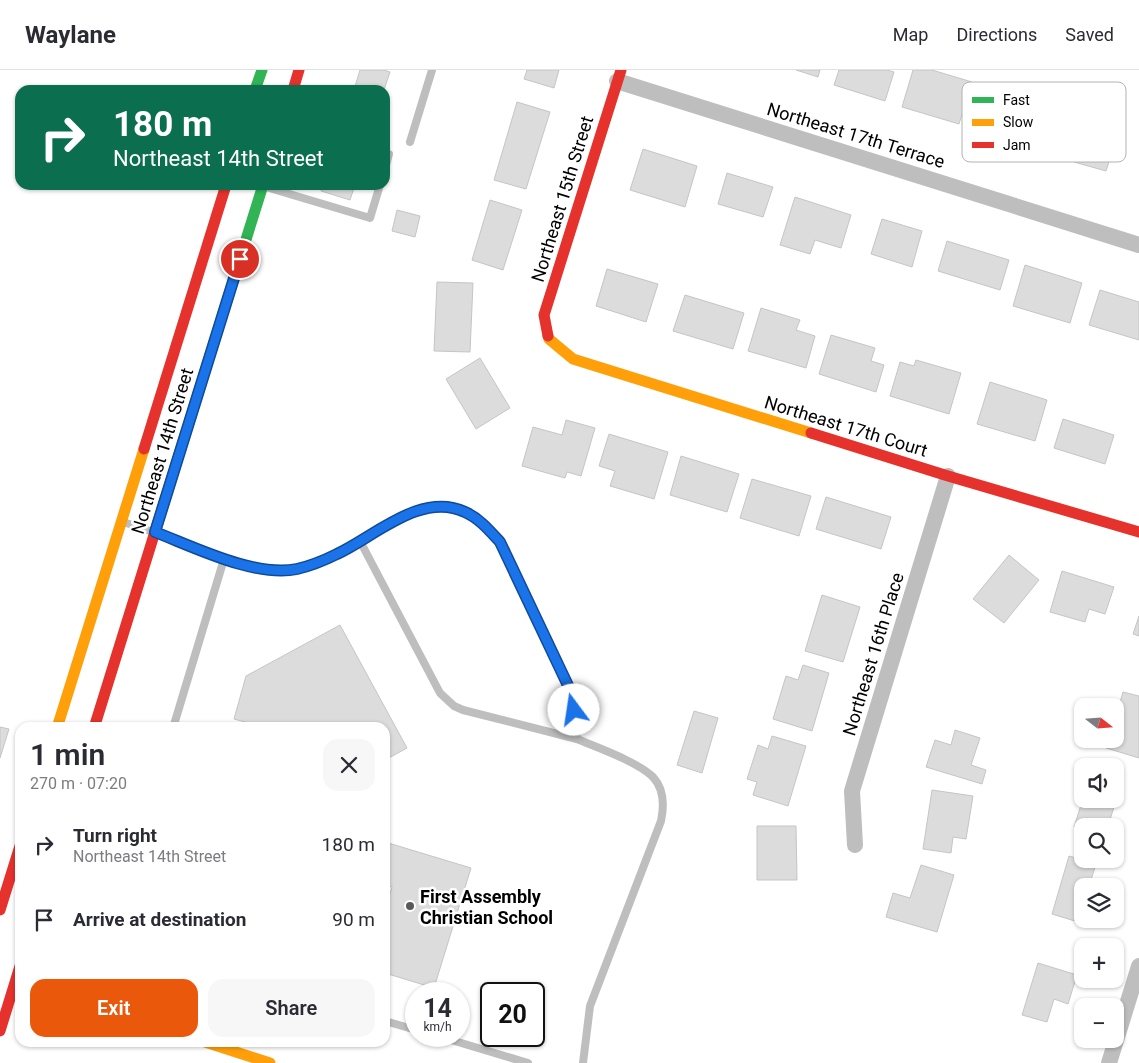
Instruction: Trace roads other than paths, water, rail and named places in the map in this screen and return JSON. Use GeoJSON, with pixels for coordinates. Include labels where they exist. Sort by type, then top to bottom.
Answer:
{"type":"FeatureCollection","features":[{"type":"Feature","properties":{"kind":"main road"},"geometry":{"type":"LineString","coordinates":[[257,85],[262,70]]}},
{"type":"Feature","properties":{"kind":"main road"},"geometry":{"type":"LineString","coordinates":[[294,85],[299,70]]}},
{"type":"Feature","properties":{"kind":"main road","name":"Northeast 15th Street"},"geometry":{"type":"LineString","coordinates":[[549,339],[544,315],[619,75]]}},
{"type":"Feature","properties":{"kind":"main road","name":"Northeast 14th Street"},"geometry":{"type":"LineString","coordinates":[[59,722],[224,190]]}},
{"type":"Feature","properties":{"kind":"main road","name":"Northeast 14th Street"},"geometry":{"type":"LineString","coordinates":[[96,722],[262,190]]}},
{"type":"Feature","properties":{"kind":"main road","name":"Northeast 17th Court"},"geometry":{"type":"LineString","coordinates":[[549,339],[573,359],[948,476],[1139,532]]}},
{"type":"Feature","properties":{"kind":"main road"},"geometry":{"type":"LineString","coordinates":[[0,910],[15,862]]}},
{"type":"Feature","properties":{"kind":"main road"},"geometry":{"type":"LineString","coordinates":[[0,1031],[12,981]]}},
{"type":"Feature","properties":{"kind":"main road"},"geometry":{"type":"LineString","coordinates":[[220,1047],[270,1063]]}},
{"type":"Feature","properties":{"kind":"street","name":"Northeast 17th Terrace"},"geometry":{"type":"LineString","coordinates":[[619,75],[1139,245]]}},
{"type":"Feature","properties":{"kind":"street","name":"Northeast 16th Place"},"geometry":{"type":"LineString","coordinates":[[855,846],[852,791],[948,476]]}},
{"type":"Feature","properties":{"kind":"street"},"geometry":{"type":"LineString","coordinates":[[1109,1063],[1139,966]]}},
{"type":"Feature","properties":{"kind":"lane"},"geometry":{"type":"LineString","coordinates":[[410,142],[432,70]]}},
{"type":"Feature","properties":{"kind":"lane"},"geometry":{"type":"LineString","coordinates":[[276,190],[370,218],[378,190]]}},
{"type":"Feature","properties":{"kind":"lane"},"geometry":{"type":"LineString","coordinates":[[121,522],[155,532],[224,559],[272,571],[297,569],[337,554],[396,520],[425,508],[448,507],[466,512],[487,528],[500,542],[573,696],[577,739]]}},
{"type":"Feature","properties":{"kind":"lane"},"geometry":{"type":"LineString","coordinates":[[360,541],[440,693],[448,702],[463,710],[577,739],[624,760],[653,778],[662,797],[663,810],[661,821],[590,1006],[583,1063]]}},
{"type":"Feature","properties":{"kind":"lane"},"geometry":{"type":"LineString","coordinates":[[175,722],[224,559]]}},
{"type":"Feature","properties":{"kind":"lane"},"geometry":{"type":"LineString","coordinates":[[390,1022],[405,1026]]}},
{"type":"Feature","properties":{"kind":"lane"},"geometry":{"type":"LineString","coordinates":[[470,1046],[528,1063]]}},
{"type":"Feature","properties":{"kind":"place","name":"First Assembly Christian School"},"geometry":{"type":"Point","coordinates":[410,906]}}]}
